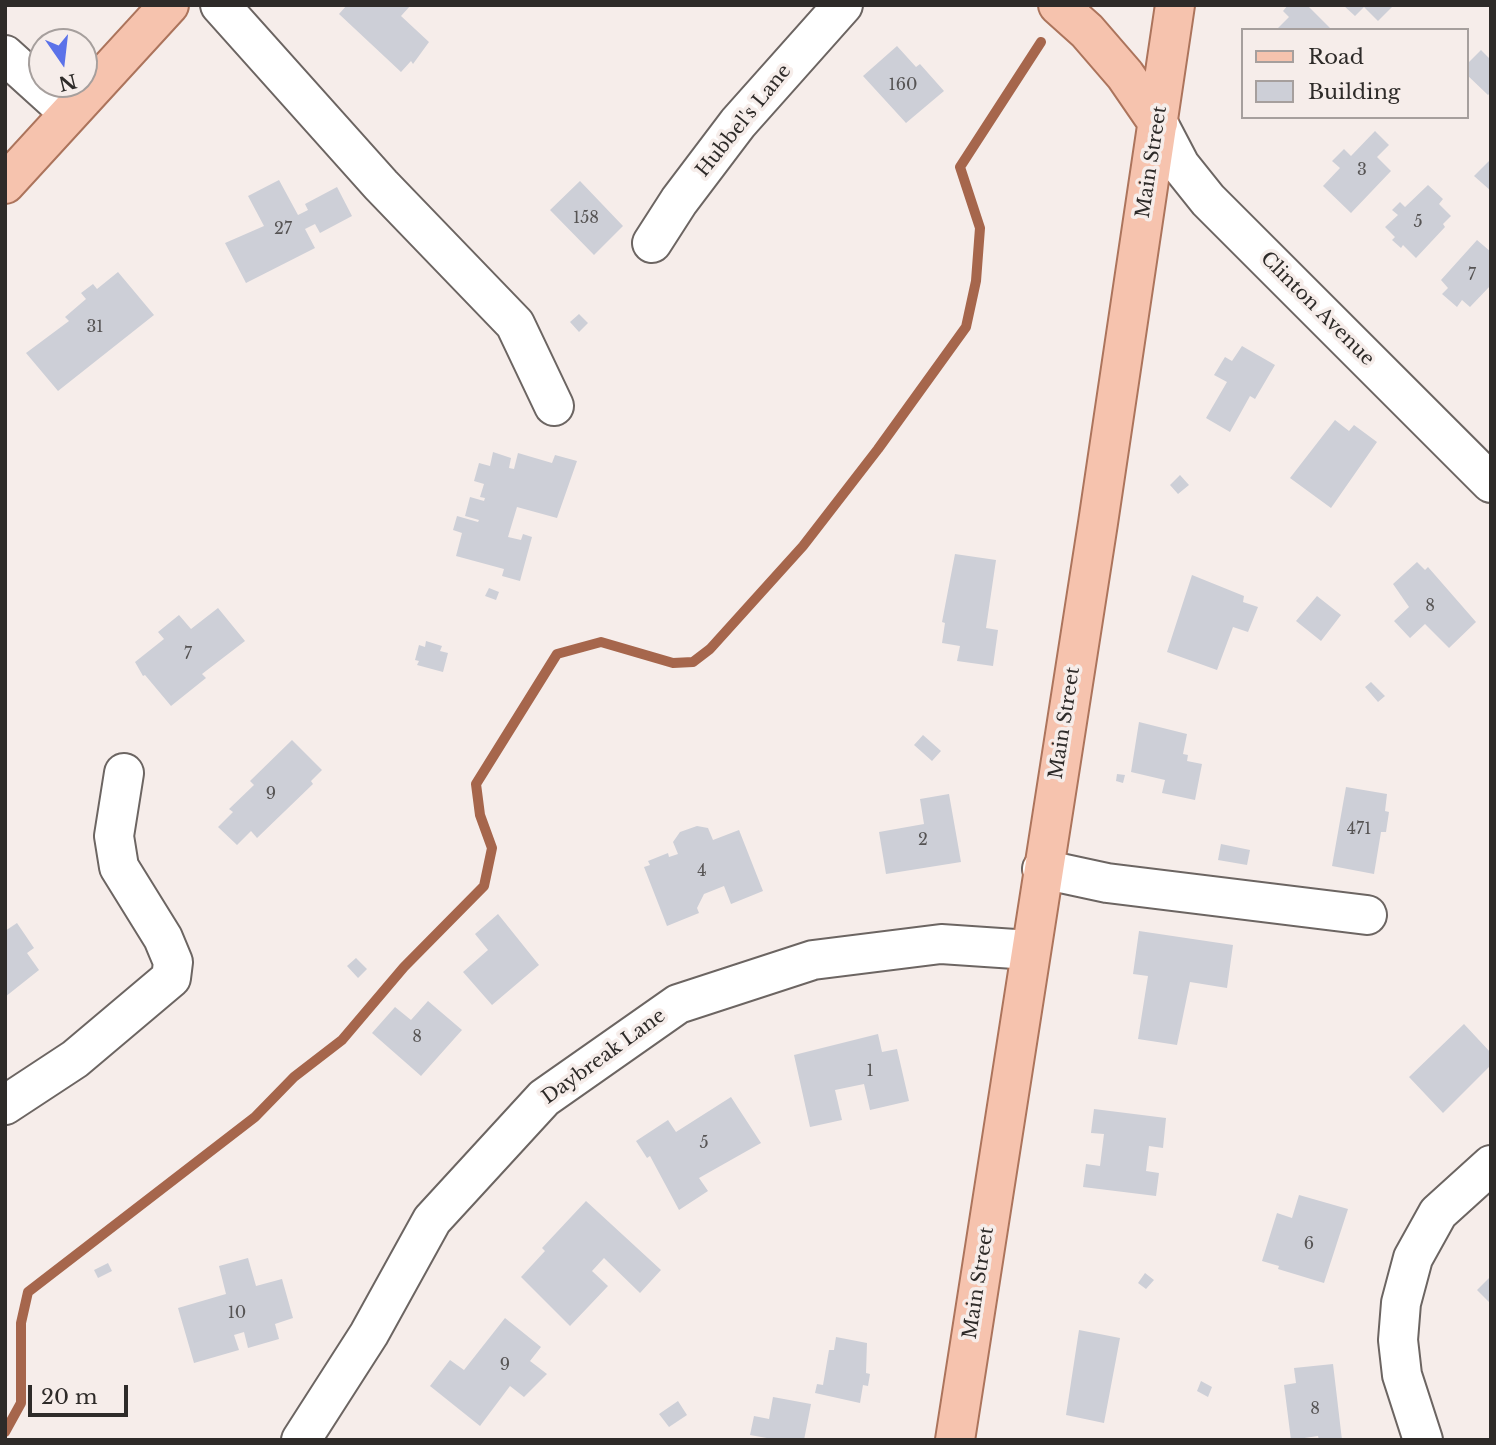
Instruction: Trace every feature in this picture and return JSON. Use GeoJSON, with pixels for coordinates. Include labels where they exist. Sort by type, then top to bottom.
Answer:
{"type":"FeatureCollection","features":[{"type":"Feature","properties":{"kind":"main road"},"geometry":{"type":"LineString","coordinates":[[5,184],[169,5]]}},
{"type":"Feature","properties":{"kind":"main road"},"geometry":{"type":"LineString","coordinates":[[1058,5],[1087,31],[1125,75],[1158,123]]}},
{"type":"Feature","properties":{"kind":"main road","name":"Main Street"},"geometry":{"type":"LineString","coordinates":[[955,1440],[1175,5]]}},
{"type":"Feature","properties":{"kind":"street"},"geometry":{"type":"LineString","coordinates":[[220,5],[381,185],[515,324],[554,406]]}},
{"type":"Feature","properties":{"kind":"street","name":"Hubbel's Lane"},"geometry":{"type":"LineString","coordinates":[[652,243],[679,201],[738,123],[843,5]]}},
{"type":"Feature","properties":{"kind":"street"},"geometry":{"type":"LineString","coordinates":[[5,55],[68,113]]}},
{"type":"Feature","properties":{"kind":"street","name":"Clinton Avenue"},"geometry":{"type":"LineString","coordinates":[[1158,123],[1180,165],[1208,200],[1491,483]]}},
{"type":"Feature","properties":{"kind":"street"},"geometry":{"type":"LineString","coordinates":[[5,1105],[75,1059],[171,978],[173,962],[163,938],[120,867],[114,836],[124,773]]}},
{"type":"Feature","properties":{"kind":"street"},"geometry":{"type":"LineString","coordinates":[[1042,869],[1107,883],[1367,915]]}},
{"type":"Feature","properties":{"kind":"street","name":"Daybreak Lane"},"geometry":{"type":"LineString","coordinates":[[301,1440],[369,1334],[432,1220],[544,1098],[678,1004],[813,960],[941,944],[1030,950]]}},
{"type":"Feature","properties":{"kind":"street"},"geometry":{"type":"LineString","coordinates":[[1423,1440],[1402,1375],[1398,1340],[1401,1303],[1413,1258],[1438,1213],[1491,1165]]}},
{"type":"Feature","properties":{"kind":"building"},"geometry":{"type":"Polygon","coordinates":[[[347,5],[411,5],[401,16],[429,42],[413,64],[411,61],[401,72],[339,14],[347,5]]]}},
{"type":"Feature","properties":{"kind":"building"},"geometry":{"type":"Polygon","coordinates":[[[1288,5],[1307,5],[1330,28],[1278,28],[1289,17],[1283,11],[1288,5]]]}},
{"type":"Feature","properties":{"kind":"building"},"geometry":{"type":"Polygon","coordinates":[[[1343,5],[1394,5],[1378,21],[1364,7],[1355,16],[1343,5]]]}},
{"type":"Feature","properties":{"kind":"building"},"geometry":{"type":"Polygon","coordinates":[[[897,46],[916,67],[920,64],[944,91],[906,123],[863,76],[897,46]]]}},
{"type":"Feature","properties":{"kind":"building"},"geometry":{"type":"Polygon","coordinates":[[[1481,50],[1491,60],[1491,92],[1488,95],[1468,76],[1468,63],[1481,50]]]}},
{"type":"Feature","properties":{"kind":"building"},"geometry":{"type":"Polygon","coordinates":[[[1375,131],[1389,145],[1377,157],[1391,171],[1351,213],[1323,186],[1340,168],[1332,161],[1344,149],[1351,156],[1375,131]]]}},
{"type":"Feature","properties":{"kind":"building"},"geometry":{"type":"Polygon","coordinates":[[[1491,159],[1491,191],[1474,176],[1491,159]]]}},
{"type":"Feature","properties":{"kind":"building"},"geometry":{"type":"Polygon","coordinates":[[[279,180],[298,215],[308,210],[305,204],[337,187],[352,216],[320,233],[315,224],[305,229],[315,248],[246,283],[225,243],[264,226],[248,196],[279,180]]]}},
{"type":"Feature","properties":{"kind":"building"},"geometry":{"type":"Polygon","coordinates":[[[580,181],[623,226],[594,255],[550,210],[580,181]]]}},
{"type":"Feature","properties":{"kind":"building"},"geometry":{"type":"Polygon","coordinates":[[[1428,185],[1443,199],[1439,204],[1451,216],[1443,224],[1445,227],[1416,258],[1403,245],[1401,248],[1392,240],[1395,237],[1385,227],[1398,215],[1392,210],[1400,202],[1405,207],[1428,185]]]}},
{"type":"Feature","properties":{"kind":"building"},"geometry":{"type":"Polygon","coordinates":[[[1477,240],[1491,252],[1491,285],[1470,307],[1462,300],[1457,307],[1442,294],[1448,288],[1441,280],[1477,240]]]}},
{"type":"Feature","properties":{"kind":"building"},"geometry":{"type":"Polygon","coordinates":[[[118,272],[154,315],[58,391],[26,353],[69,321],[65,317],[86,299],[81,293],[93,284],[97,289],[118,272]]]}},
{"type":"Feature","properties":{"kind":"building"},"geometry":{"type":"Polygon","coordinates":[[[579,314],[588,323],[579,332],[570,322],[579,314]]]}},
{"type":"Feature","properties":{"kind":"building"},"geometry":{"type":"Polygon","coordinates":[[[1242,346],[1275,365],[1255,399],[1250,396],[1230,432],[1206,418],[1227,382],[1214,375],[1225,357],[1232,361],[1242,346]]]}},
{"type":"Feature","properties":{"kind":"building"},"geometry":{"type":"Polygon","coordinates":[[[1335,420],[1349,431],[1354,425],[1377,442],[1331,508],[1290,478],[1335,420]]]}},
{"type":"Feature","properties":{"kind":"building"},"geometry":{"type":"Polygon","coordinates":[[[493,452],[511,458],[509,468],[514,469],[518,453],[552,463],[555,455],[577,461],[557,518],[517,507],[508,537],[521,540],[523,534],[532,537],[520,581],[502,576],[504,569],[456,556],[462,533],[453,530],[457,516],[478,522],[479,520],[465,516],[470,497],[484,501],[485,498],[480,497],[484,484],[474,481],[479,463],[490,466],[493,452]]]}},
{"type":"Feature","properties":{"kind":"building"},"geometry":{"type":"Polygon","coordinates":[[[1180,475],[1189,485],[1178,494],[1170,485],[1180,475]]]}},
{"type":"Feature","properties":{"kind":"building"},"geometry":{"type":"Polygon","coordinates":[[[955,554],[996,560],[986,628],[998,630],[993,666],[957,661],[960,646],[942,643],[945,623],[942,622],[955,554]]]}},
{"type":"Feature","properties":{"kind":"building"},"geometry":{"type":"Polygon","coordinates":[[[1417,562],[1425,570],[1428,567],[1476,622],[1449,648],[1425,624],[1410,638],[1394,621],[1409,607],[1393,584],[1417,562]]]}},
{"type":"Feature","properties":{"kind":"building"},"geometry":{"type":"Polygon","coordinates":[[[1192,575],[1244,596],[1243,602],[1258,607],[1248,632],[1233,627],[1217,670],[1167,652],[1192,575]]]}},
{"type":"Feature","properties":{"kind":"building"},"geometry":{"type":"Polygon","coordinates":[[[489,588],[499,592],[496,600],[485,596],[489,588]]]}},
{"type":"Feature","properties":{"kind":"building"},"geometry":{"type":"Polygon","coordinates":[[[1317,596],[1341,615],[1321,641],[1296,621],[1317,596]]]}},
{"type":"Feature","properties":{"kind":"building"},"geometry":{"type":"Polygon","coordinates":[[[218,608],[245,641],[202,674],[206,678],[171,706],[145,675],[143,676],[135,662],[164,639],[158,632],[179,615],[191,629],[218,608]]]}},
{"type":"Feature","properties":{"kind":"building"},"geometry":{"type":"Polygon","coordinates":[[[426,641],[442,646],[440,651],[448,653],[443,672],[417,665],[419,661],[415,660],[419,645],[425,647],[426,641]]]}},
{"type":"Feature","properties":{"kind":"building"},"geometry":{"type":"Polygon","coordinates":[[[1371,682],[1385,696],[1378,702],[1365,687],[1371,682]]]}},
{"type":"Feature","properties":{"kind":"building"},"geometry":{"type":"Polygon","coordinates":[[[1139,722],[1187,734],[1183,754],[1188,755],[1187,761],[1202,764],[1195,800],[1162,793],[1165,780],[1131,772],[1139,722]]]}},
{"type":"Feature","properties":{"kind":"building"},"geometry":{"type":"Polygon","coordinates":[[[923,735],[941,751],[932,761],[914,745],[923,735]]]}},
{"type":"Feature","properties":{"kind":"building"},"geometry":{"type":"Polygon","coordinates":[[[292,740],[322,770],[311,781],[313,784],[257,838],[251,831],[237,845],[218,827],[233,812],[229,809],[254,785],[250,781],[292,740]]]}},
{"type":"Feature","properties":{"kind":"building"},"geometry":{"type":"Polygon","coordinates":[[[1117,774],[1125,775],[1123,783],[1116,781],[1117,774]]]}},
{"type":"Feature","properties":{"kind":"building"},"geometry":{"type":"Polygon","coordinates":[[[1346,787],[1387,794],[1385,811],[1389,812],[1386,832],[1381,832],[1374,874],[1332,866],[1346,787]]]}},
{"type":"Feature","properties":{"kind":"building"},"geometry":{"type":"Polygon","coordinates":[[[949,794],[961,862],[886,874],[879,832],[924,824],[920,799],[949,794]]]}},
{"type":"Feature","properties":{"kind":"building"},"geometry":{"type":"Polygon","coordinates":[[[697,826],[708,828],[713,840],[739,830],[763,891],[731,904],[724,886],[704,894],[697,908],[699,913],[667,926],[644,867],[650,865],[648,861],[668,853],[669,857],[678,854],[673,842],[680,832],[697,826]]]}},
{"type":"Feature","properties":{"kind":"building"},"geometry":{"type":"Polygon","coordinates":[[[1221,844],[1250,850],[1247,865],[1218,860],[1221,844]]]}},
{"type":"Feature","properties":{"kind":"building"},"geometry":{"type":"Polygon","coordinates":[[[498,914],[539,965],[492,1005],[463,972],[488,950],[475,934],[498,914]]]}},
{"type":"Feature","properties":{"kind":"building"},"geometry":{"type":"Polygon","coordinates":[[[17,923],[34,948],[27,953],[39,970],[5,997],[5,931],[17,923]]]}},
{"type":"Feature","properties":{"kind":"building"},"geometry":{"type":"Polygon","coordinates":[[[1139,931],[1233,945],[1227,988],[1190,982],[1177,1045],[1138,1039],[1148,976],[1133,974],[1139,931]]]}},
{"type":"Feature","properties":{"kind":"building"},"geometry":{"type":"Polygon","coordinates":[[[356,958],[367,969],[358,978],[347,966],[356,958]]]}},
{"type":"Feature","properties":{"kind":"building"},"geometry":{"type":"Polygon","coordinates":[[[428,1001],[462,1030],[421,1076],[372,1033],[395,1007],[411,1020],[428,1001]]]}},
{"type":"Feature","properties":{"kind":"building"},"geometry":{"type":"Polygon","coordinates":[[[1464,1024],[1491,1053],[1491,1065],[1443,1113],[1409,1077],[1464,1024]]]}},
{"type":"Feature","properties":{"kind":"building"},"geometry":{"type":"Polygon","coordinates":[[[878,1034],[882,1052],[897,1049],[909,1101],[870,1110],[864,1084],[835,1090],[842,1120],[810,1127],[794,1055],[878,1034]]]}},
{"type":"Feature","properties":{"kind":"building"},"geometry":{"type":"Polygon","coordinates":[[[731,1097],[761,1143],[699,1178],[708,1191],[679,1210],[650,1156],[647,1158],[636,1141],[668,1120],[676,1132],[731,1097]]]}},
{"type":"Feature","properties":{"kind":"building"},"geometry":{"type":"Polygon","coordinates":[[[1094,1109],[1166,1118],[1163,1148],[1149,1146],[1146,1171],[1159,1173],[1156,1196],[1083,1187],[1086,1164],[1100,1166],[1104,1134],[1091,1133],[1094,1109]]]}},
{"type":"Feature","properties":{"kind":"building"},"geometry":{"type":"Polygon","coordinates":[[[1299,1195],[1348,1209],[1324,1283],[1278,1269],[1279,1266],[1262,1261],[1277,1213],[1292,1218],[1299,1195]]]}},
{"type":"Feature","properties":{"kind":"building"},"geometry":{"type":"Polygon","coordinates":[[[586,1201],[661,1270],[640,1293],[604,1258],[592,1271],[608,1286],[570,1326],[521,1277],[545,1251],[542,1248],[586,1201]]]}},
{"type":"Feature","properties":{"kind":"building"},"geometry":{"type":"Polygon","coordinates":[[[248,1258],[256,1286],[282,1279],[293,1318],[275,1324],[279,1339],[248,1348],[244,1332],[234,1335],[239,1350],[194,1363],[178,1308],[226,1294],[219,1266],[248,1258]]]}},
{"type":"Feature","properties":{"kind":"building"},"geometry":{"type":"Polygon","coordinates":[[[108,1263],[112,1271],[98,1278],[94,1270],[108,1263]]]}},
{"type":"Feature","properties":{"kind":"building"},"geometry":{"type":"Polygon","coordinates":[[[1145,1273],[1154,1280],[1146,1289],[1138,1283],[1145,1273]]]}},
{"type":"Feature","properties":{"kind":"building"},"geometry":{"type":"Polygon","coordinates":[[[1491,1276],[1491,1304],[1477,1290],[1491,1276]]]}},
{"type":"Feature","properties":{"kind":"building"},"geometry":{"type":"Polygon","coordinates":[[[505,1318],[541,1347],[530,1361],[547,1374],[524,1397],[510,1386],[480,1426],[430,1386],[450,1360],[464,1370],[505,1318]]]}},
{"type":"Feature","properties":{"kind":"building"},"geometry":{"type":"Polygon","coordinates":[[[1079,1330],[1120,1338],[1104,1423],[1066,1415],[1079,1330]]]}},
{"type":"Feature","properties":{"kind":"building"},"geometry":{"type":"Polygon","coordinates":[[[836,1337],[867,1343],[866,1373],[870,1374],[868,1386],[863,1385],[860,1403],[815,1393],[817,1384],[823,1385],[829,1350],[834,1350],[836,1337]]]}},
{"type":"Feature","properties":{"kind":"building"},"geometry":{"type":"Polygon","coordinates":[[[1333,1364],[1342,1440],[1319,1440],[1318,1436],[1291,1440],[1284,1385],[1296,1383],[1294,1368],[1333,1364]]]}},
{"type":"Feature","properties":{"kind":"building"},"geometry":{"type":"Polygon","coordinates":[[[1201,1381],[1212,1387],[1208,1397],[1197,1391],[1201,1381]]]}},
{"type":"Feature","properties":{"kind":"building"},"geometry":{"type":"Polygon","coordinates":[[[773,1397],[811,1404],[804,1440],[778,1440],[750,1435],[754,1416],[769,1419],[773,1397]]]}},
{"type":"Feature","properties":{"kind":"building"},"geometry":{"type":"Polygon","coordinates":[[[678,1401],[687,1415],[669,1427],[659,1414],[678,1401]]]}},
{"type":"Feature","properties":{"kind":"waterway"},"geometry":{"type":"LineString","coordinates":[[5,1432],[21,1403],[21,1323],[28,1292],[255,1117],[294,1077],[342,1040],[404,967],[484,886],[492,848],[480,815],[476,784],[557,654],[601,642],[673,663],[693,662],[710,649],[803,546],[878,449],[966,327],[976,281],[980,228],[960,167],[1041,42]]}}]}
